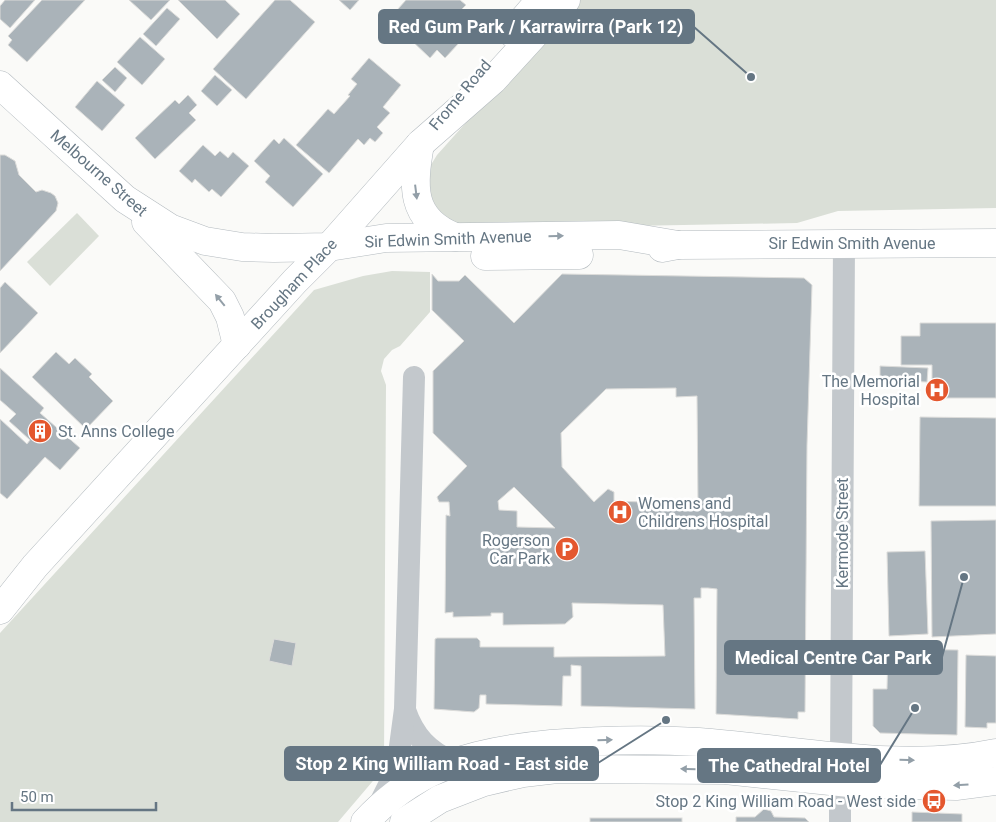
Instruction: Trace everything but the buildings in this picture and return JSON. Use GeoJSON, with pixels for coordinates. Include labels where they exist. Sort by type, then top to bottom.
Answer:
{"type":"FeatureCollection","features":[{"type":"Feature","properties":{"kind":"main road","name":"Brougham Place"},"geometry":{"type":"LineString","coordinates":[[0,610],[35,566],[302,273],[329,247],[420,144],[493,80],[548,2]]}},
{"type":"Feature","properties":{"kind":"main road","name":"Melbourne Street"},"geometry":{"type":"LineString","coordinates":[[0,85],[125,199],[170,228],[205,241],[242,247],[329,247]]}},
{"type":"Feature","properties":{"kind":"main road"},"geometry":{"type":"LineString","coordinates":[[420,144],[415,176],[415,188],[419,206],[437,228],[455,237]]}},
{"type":"Feature","properties":{"kind":"main road"},"geometry":{"type":"LineString","coordinates":[[125,199],[171,250],[222,301],[230,317],[237,345]]}},
{"type":"Feature","properties":{"kind":"main road","name":"Sir Edwin Smith Avenue"},"geometry":{"type":"LineString","coordinates":[[329,247],[386,238],[619,235],[678,245]]}},
{"type":"Feature","properties":{"kind":"main road","name":"Sir Edwin Smith Avenue"},"geometry":{"type":"LineString","coordinates":[[329,247],[368,256],[530,256],[620,254],[678,245],[996,243]]}},
{"type":"Feature","properties":{"kind":"main road","name":"Brougham Place"},"geometry":{"type":"LineString","coordinates":[[0,588],[35,566]]}},
{"type":"Feature","properties":{"kind":"main road"},"geometry":{"type":"LineString","coordinates":[[371,816],[400,780],[453,762],[506,748],[606,740],[698,742],[841,770],[956,786],[996,781]]}},
{"type":"Feature","properties":{"kind":"main road"},"geometry":{"type":"LineString","coordinates":[[400,780],[416,796],[428,799],[501,777],[557,769],[841,770],[922,760],[958,759],[996,753]]}},
{"type":"Feature","properties":{"kind":"main road"},"geometry":{"type":"LineString","coordinates":[[404,822],[458,791]]}},
{"type":"Feature","properties":{"kind":"street","name":"Kermode Street"},"geometry":{"type":"LineString","coordinates":[[840,822],[844,244]]}},
{"type":"Feature","properties":{"kind":"street"},"geometry":{"type":"LineString","coordinates":[[400,780],[405,709],[414,377]]}},
{"type":"Feature","properties":{"kind":"street"},"geometry":{"type":"LineString","coordinates":[[405,709],[412,728],[424,745],[438,755],[453,762]]}},
{"type":"Feature","properties":{"kind":"shaded area"},"geometry":{"type":"Polygon","coordinates":[[[576,0],[996,0],[996,208],[838,211],[797,223],[462,229],[452,225],[430,205],[429,168],[437,155],[576,0]]]}},
{"type":"Feature","properties":{"kind":"shaded area"},"geometry":{"type":"Polygon","coordinates":[[[77,213],[99,236],[50,286],[27,262],[77,213]]]}},
{"type":"Feature","properties":{"kind":"shaded area"},"geometry":{"type":"Polygon","coordinates":[[[392,271],[430,272],[430,312],[400,346],[392,350],[384,359],[381,371],[386,385],[384,763],[378,775],[338,822],[0,822],[0,633],[314,290],[363,276],[392,271]]]}},
{"type":"Feature","properties":{"kind":"place","name":"Red Gum Park / Karrawirra (Park 12)"},"geometry":{"type":"Point","coordinates":[751,77]}},
{"type":"Feature","properties":{"kind":"place","name":"The Memorial Hospital"},"geometry":{"type":"Point","coordinates":[937,390]}},
{"type":"Feature","properties":{"kind":"place","name":"St. Anns College"},"geometry":{"type":"Point","coordinates":[40,431]}},
{"type":"Feature","properties":{"kind":"place","name":"Womens and Childrens Hospital"},"geometry":{"type":"Point","coordinates":[620,512]}},
{"type":"Feature","properties":{"kind":"place","name":"Rogerson Car Park"},"geometry":{"type":"Point","coordinates":[567,549]}},
{"type":"Feature","properties":{"kind":"place","name":"Medical Centre Car Park"},"geometry":{"type":"Point","coordinates":[964,577]}},
{"type":"Feature","properties":{"kind":"place","name":"The Cathedral Hotel"},"geometry":{"type":"Point","coordinates":[915,708]}},
{"type":"Feature","properties":{"kind":"place","name":"Stop 2 King William Road - East side"},"geometry":{"type":"Point","coordinates":[666,720]}},
{"type":"Feature","properties":{"kind":"place","name":"Stop 2 King William Road - West side"},"geometry":{"type":"Point","coordinates":[934,801]}}]}
